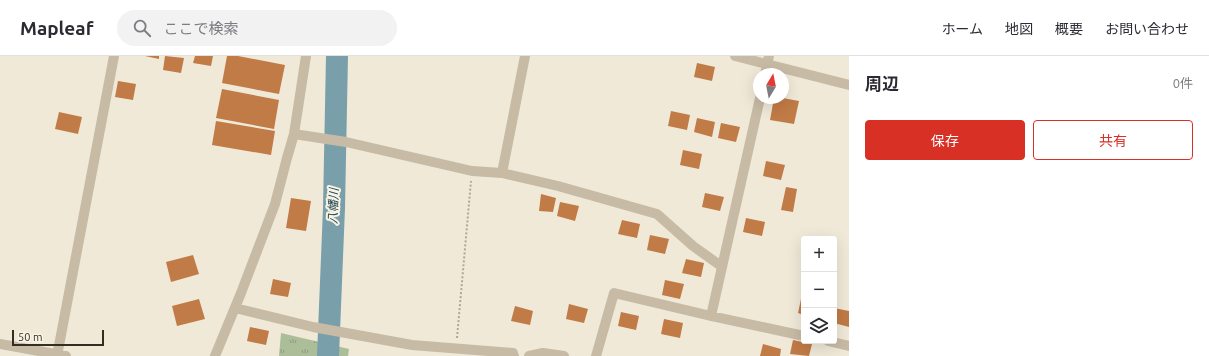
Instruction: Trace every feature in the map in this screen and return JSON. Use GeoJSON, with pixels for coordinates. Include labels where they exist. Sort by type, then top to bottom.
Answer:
{"type":"FeatureCollection","features":[{"type":"Feature","properties":{"kind":"street"},"geometry":{"type":"LineString","coordinates":[[0,344],[60,355],[114,56]]}},
{"type":"Feature","properties":{"kind":"street"},"geometry":{"type":"LineString","coordinates":[[215,356],[275,204],[294,134],[306,56]]}},
{"type":"Feature","properties":{"kind":"street"},"geometry":{"type":"LineString","coordinates":[[502,173],[525,56]]}},
{"type":"Feature","properties":{"kind":"street"},"geometry":{"type":"LineString","coordinates":[[735,56],[849,85]]}},
{"type":"Feature","properties":{"kind":"street"},"geometry":{"type":"LineString","coordinates":[[711,316],[759,104]]}},
{"type":"Feature","properties":{"kind":"street"},"geometry":{"type":"LineString","coordinates":[[294,134],[346,142],[472,171],[502,173],[558,186],[657,214],[693,246],[721,266]]}},
{"type":"Feature","properties":{"kind":"street"},"geometry":{"type":"LineString","coordinates":[[596,356],[614,293],[801,335]]}},
{"type":"Feature","properties":{"kind":"street"},"geometry":{"type":"LineString","coordinates":[[235,308],[348,334],[412,345],[513,353],[514,356]]}},
{"type":"Feature","properties":{"kind":"street"},"geometry":{"type":"LineString","coordinates":[[837,343],[849,346]]}},
{"type":"Feature","properties":{"kind":"street"},"geometry":{"type":"LineString","coordinates":[[528,356],[543,353],[564,356]]}},
{"type":"Feature","properties":{"kind":"path"},"geometry":{"type":"LineString","coordinates":[[456,349],[472,171]]}},
{"type":"Feature","properties":{"kind":"green space"},"geometry":{"type":"Polygon","coordinates":[[[281,333],[349,349],[348,356],[279,356],[281,333]]]}},
{"type":"Feature","properties":{"kind":"building"},"geometry":{"type":"Polygon","coordinates":[[[145,56],[159,56],[159,59],[145,56]]]}},
{"type":"Feature","properties":{"kind":"building"},"geometry":{"type":"Polygon","coordinates":[[[165,56],[184,58],[181,73],[163,70],[165,56]]]}},
{"type":"Feature","properties":{"kind":"building"},"geometry":{"type":"Polygon","coordinates":[[[195,56],[213,56],[211,66],[193,63],[195,56]]]}},
{"type":"Feature","properties":{"kind":"building"},"geometry":{"type":"Polygon","coordinates":[[[227,56],[238,56],[285,65],[279,94],[222,83],[227,56]]]}},
{"type":"Feature","properties":{"kind":"building"},"geometry":{"type":"Polygon","coordinates":[[[697,63],[715,67],[712,81],[694,77],[697,63]]]}},
{"type":"Feature","properties":{"kind":"building"},"geometry":{"type":"Polygon","coordinates":[[[118,81],[136,84],[133,100],[115,97],[118,81]]]}},
{"type":"Feature","properties":{"kind":"building"},"geometry":{"type":"Polygon","coordinates":[[[222,89],[279,100],[274,129],[216,118],[222,89]]]}},
{"type":"Feature","properties":{"kind":"building"},"geometry":{"type":"Polygon","coordinates":[[[789,99],[799,101],[794,124],[770,120],[773,104],[789,104],[789,99]]]}},
{"type":"Feature","properties":{"kind":"building"},"geometry":{"type":"Polygon","coordinates":[[[671,111],[690,115],[687,130],[668,126],[671,111]]]}},
{"type":"Feature","properties":{"kind":"building"},"geometry":{"type":"Polygon","coordinates":[[[59,112],[82,117],[78,134],[55,129],[59,112]]]}},
{"type":"Feature","properties":{"kind":"building"},"geometry":{"type":"Polygon","coordinates":[[[697,118],[715,122],[712,137],[694,132],[697,118]]]}},
{"type":"Feature","properties":{"kind":"building"},"geometry":{"type":"Polygon","coordinates":[[[216,121],[275,131],[271,155],[212,145],[216,121]]]}},
{"type":"Feature","properties":{"kind":"building"},"geometry":{"type":"Polygon","coordinates":[[[721,123],[740,127],[736,142],[718,138],[721,123]]]}},
{"type":"Feature","properties":{"kind":"building"},"geometry":{"type":"Polygon","coordinates":[[[683,150],[702,154],[699,169],[680,165],[683,150]]]}},
{"type":"Feature","properties":{"kind":"building"},"geometry":{"type":"Polygon","coordinates":[[[766,161],[785,165],[781,180],[763,176],[766,161]]]}},
{"type":"Feature","properties":{"kind":"building"},"geometry":{"type":"Polygon","coordinates":[[[786,187],[797,189],[793,212],[781,210],[786,187]]]}},
{"type":"Feature","properties":{"kind":"building"},"geometry":{"type":"Polygon","coordinates":[[[705,193],[724,197],[720,211],[702,207],[705,193]]]}},
{"type":"Feature","properties":{"kind":"building"},"geometry":{"type":"Polygon","coordinates":[[[541,194],[556,198],[553,212],[539,211],[541,194]]]}},
{"type":"Feature","properties":{"kind":"building"},"geometry":{"type":"Polygon","coordinates":[[[291,198],[311,201],[306,231],[286,228],[291,198]]]}},
{"type":"Feature","properties":{"kind":"building"},"geometry":{"type":"Polygon","coordinates":[[[560,202],[579,206],[575,221],[557,216],[560,202]]]}},
{"type":"Feature","properties":{"kind":"building"},"geometry":{"type":"Polygon","coordinates":[[[746,218],[765,222],[762,236],[743,232],[746,218]]]}},
{"type":"Feature","properties":{"kind":"building"},"geometry":{"type":"Polygon","coordinates":[[[622,220],[640,224],[637,238],[618,234],[622,220]]]}},
{"type":"Feature","properties":{"kind":"building"},"geometry":{"type":"Polygon","coordinates":[[[650,235],[669,239],[665,254],[647,250],[650,235]]]}},
{"type":"Feature","properties":{"kind":"building"},"geometry":{"type":"Polygon","coordinates":[[[193,255],[199,274],[171,282],[166,262],[193,255]]]}},
{"type":"Feature","properties":{"kind":"building"},"geometry":{"type":"Polygon","coordinates":[[[686,259],[704,263],[701,277],[682,273],[686,259]]]}},
{"type":"Feature","properties":{"kind":"building"},"geometry":{"type":"Polygon","coordinates":[[[273,279],[291,283],[288,297],[270,294],[273,279]]]}},
{"type":"Feature","properties":{"kind":"building"},"geometry":{"type":"Polygon","coordinates":[[[665,280],[684,284],[680,299],[662,295],[665,280]]]}},
{"type":"Feature","properties":{"kind":"building"},"geometry":{"type":"Polygon","coordinates":[[[199,299],[205,319],[177,326],[172,306],[199,299]]]}},
{"type":"Feature","properties":{"kind":"building"},"geometry":{"type":"Polygon","coordinates":[[[801,299],[801,314],[798,313],[801,299]]]}},
{"type":"Feature","properties":{"kind":"building"},"geometry":{"type":"Polygon","coordinates":[[[569,304],[588,309],[584,323],[566,319],[569,304]]]}},
{"type":"Feature","properties":{"kind":"building"},"geometry":{"type":"Polygon","coordinates":[[[515,306],[533,311],[530,325],[511,321],[515,306]]]}},
{"type":"Feature","properties":{"kind":"building"},"geometry":{"type":"Polygon","coordinates":[[[837,309],[849,311],[849,327],[837,324],[837,309]]]}},
{"type":"Feature","properties":{"kind":"building"},"geometry":{"type":"Polygon","coordinates":[[[621,312],[639,316],[636,330],[618,326],[621,312]]]}},
{"type":"Feature","properties":{"kind":"building"},"geometry":{"type":"Polygon","coordinates":[[[664,319],[683,323],[680,338],[661,334],[664,319]]]}},
{"type":"Feature","properties":{"kind":"building"},"geometry":{"type":"Polygon","coordinates":[[[250,327],[269,331],[266,345],[247,341],[250,327]]]}},
{"type":"Feature","properties":{"kind":"building"},"geometry":{"type":"Polygon","coordinates":[[[793,340],[801,342],[801,344],[812,344],[809,356],[790,354],[793,340]]]}},
{"type":"Feature","properties":{"kind":"building"},"geometry":{"type":"Polygon","coordinates":[[[763,344],[781,349],[780,356],[760,356],[763,344]]]}},
{"type":"Feature","properties":{"kind":"waterway","name":"八幡川"},"geometry":{"type":"LineString","coordinates":[[328,356],[334,208],[337,56]]}}]}
